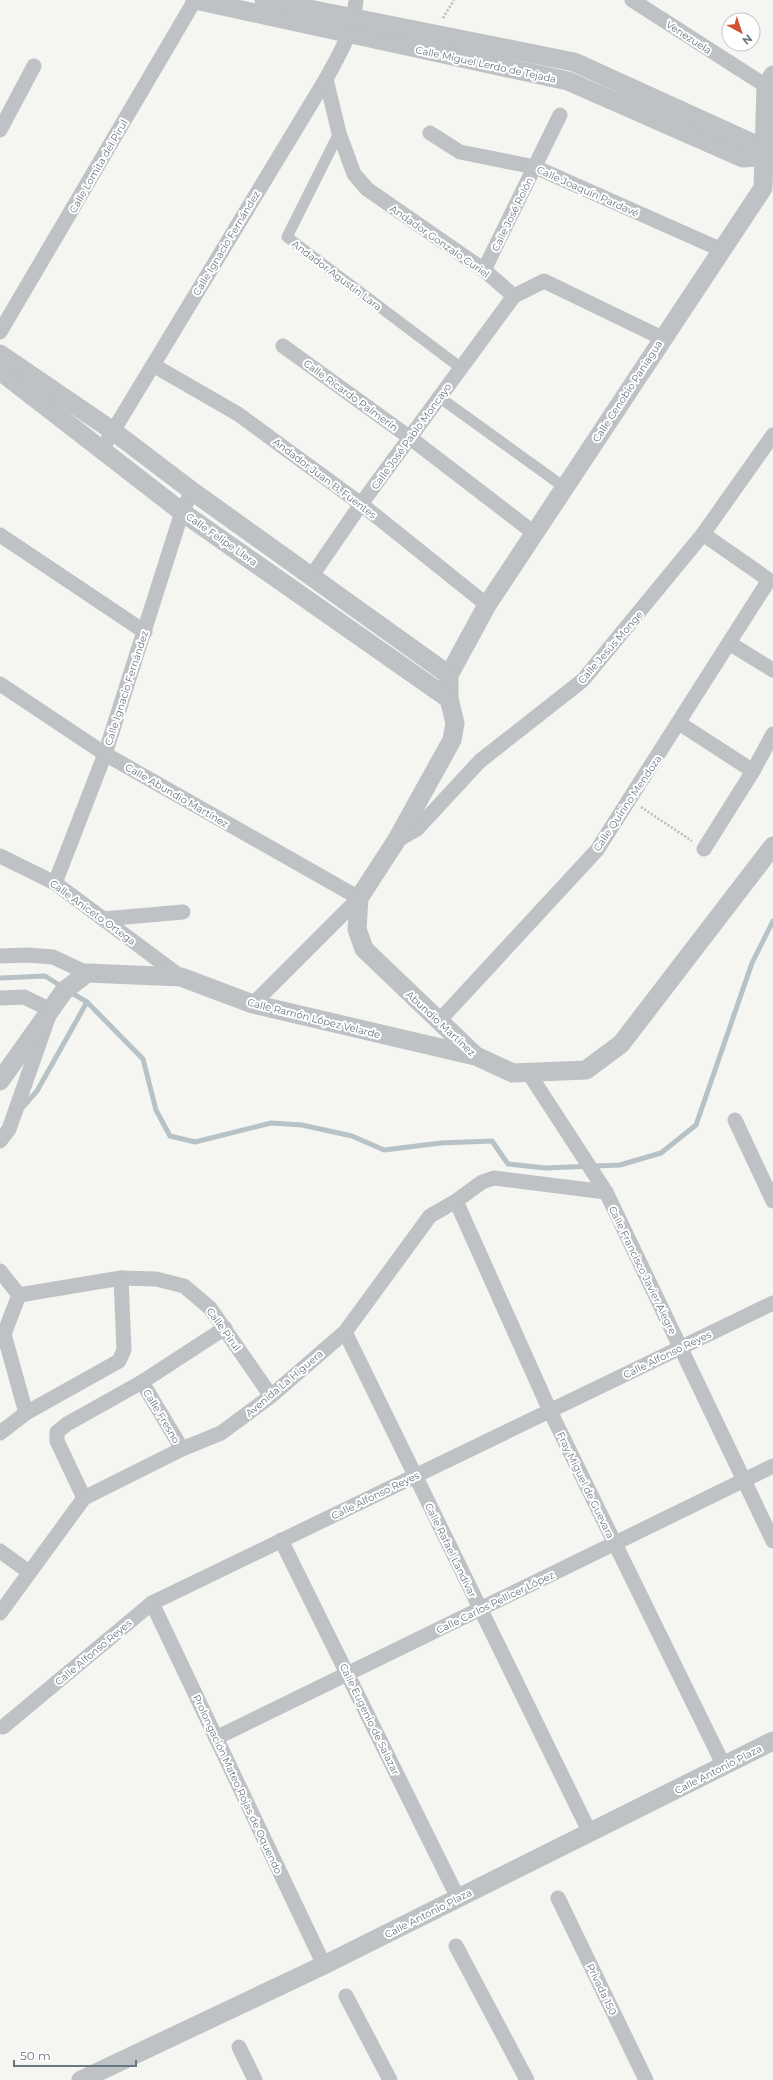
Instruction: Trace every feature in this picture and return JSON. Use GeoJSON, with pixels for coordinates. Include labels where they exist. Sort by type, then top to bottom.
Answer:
{"type":"FeatureCollection","features":[{"type":"Feature","properties":{"kind":"street","name":"Calle Miguel Lerdo de Tejada"},"geometry":{"type":"LineString","coordinates":[[195,0],[353,17],[440,54],[568,81],[743,158],[769,158]]}},
{"type":"Feature","properties":{"kind":"street","name":"Calle Lomita del Pirul"},"geometry":{"type":"LineString","coordinates":[[0,332],[195,0]]}},
{"type":"Feature","properties":{"kind":"street","name":"Calle Miguel Lerdo de Tejada"},"geometry":{"type":"LineString","coordinates":[[264,0],[293,2],[353,17],[574,62],[752,143],[769,158]]}},
{"type":"Feature","properties":{"kind":"street","name":"Venezuela"},"geometry":{"type":"LineString","coordinates":[[632,0],[770,81]]}},
{"type":"Feature","properties":{"kind":"street","name":"Calle Ignacio Fernández"},"geometry":{"type":"LineString","coordinates":[[101,451],[326,79],[353,17]]}},
{"type":"Feature","properties":{"kind":"street"},"geometry":{"type":"LineString","coordinates":[[440,54],[445,36]]}},
{"type":"Feature","properties":{"kind":"street"},"geometry":{"type":"LineString","coordinates":[[568,81],[574,62]]}},
{"type":"Feature","properties":{"kind":"street"},"geometry":{"type":"LineString","coordinates":[[0,130],[34,66]]}},
{"type":"Feature","properties":{"kind":"street","name":"Andador Gonzalo Curiel"},"geometry":{"type":"LineString","coordinates":[[326,79],[339,133],[354,174],[367,189],[484,270],[514,296]]}},
{"type":"Feature","properties":{"kind":"street","name":"Calle Cenobio Paniagua"},"geometry":{"type":"LineString","coordinates":[[449,700],[449,675],[487,605],[662,338],[763,188],[769,158],[770,81]]}},
{"type":"Feature","properties":{"kind":"street"},"geometry":{"type":"LineString","coordinates":[[645,115],[653,98]]}},
{"type":"Feature","properties":{"kind":"street","name":"Calle José Rolón"},"geometry":{"type":"LineString","coordinates":[[484,270],[560,115]]}},
{"type":"Feature","properties":{"kind":"street","name":"Andador Agustín Lara"},"geometry":{"type":"LineString","coordinates":[[339,133],[286,237],[461,368]]}},
{"type":"Feature","properties":{"kind":"street","name":"Calle Joaquín Pardavé"},"geometry":{"type":"LineString","coordinates":[[430,134],[460,152],[535,167],[722,250]]}},
{"type":"Feature","properties":{"kind":"street"},"geometry":{"type":"LineString","coordinates":[[514,296],[544,281],[662,338]]}},
{"type":"Feature","properties":{"kind":"street","name":"Calle José Pablo Moncayo"},"geometry":{"type":"LineString","coordinates":[[311,577],[409,437],[514,296]]}},
{"type":"Feature","properties":{"kind":"street","name":"Calle Ricardo Palmerín"},"geometry":{"type":"LineString","coordinates":[[283,346],[409,437],[534,533]]}},
{"type":"Feature","properties":{"kind":"street","name":"Calle Felipe Llera"},"geometry":{"type":"LineString","coordinates":[[0,354],[113,432],[192,491],[449,675]]}},
{"type":"Feature","properties":{"kind":"street","name":"Andador Juan B. Fuentes"},"geometry":{"type":"LineString","coordinates":[[153,365],[238,414],[361,504],[487,605]]}},
{"type":"Feature","properties":{"kind":"street","name":"Calle Felipe Llera"},"geometry":{"type":"LineString","coordinates":[[0,372],[182,512],[449,700]]}},
{"type":"Feature","properties":{"kind":"street"},"geometry":{"type":"LineString","coordinates":[[439,397],[564,487]]}},
{"type":"Feature","properties":{"kind":"street","name":"Calle Jesús Monge"},"geometry":{"type":"LineString","coordinates":[[396,841],[417,829],[480,762],[584,680],[704,534],[773,436]]}},
{"type":"Feature","properties":{"kind":"street","name":"Calle Ignacio Fernández"},"geometry":{"type":"LineString","coordinates":[[55,883],[105,754],[182,512],[192,491]]}},
{"type":"Feature","properties":{"kind":"street","name":"Calle Quirino Mendoza"},"geometry":{"type":"LineString","coordinates":[[438,1022],[597,850],[679,724],[769,580],[704,534]]}},
{"type":"Feature","properties":{"kind":"street"},"geometry":{"type":"LineString","coordinates":[[0,535],[145,632]]}},
{"type":"Feature","properties":{"kind":"street"},"geometry":{"type":"LineString","coordinates":[[729,643],[773,670]]}},
{"type":"Feature","properties":{"kind":"street","name":"Calle Abundio Martínez"},"geometry":{"type":"LineString","coordinates":[[0,684],[105,754],[359,898]]}},
{"type":"Feature","properties":{"kind":"street","name":"Abundio Martínez"},"geometry":{"type":"LineString","coordinates":[[449,700],[455,723],[452,740],[396,841],[359,898],[357,929],[364,949],[438,1022],[476,1056],[513,1073],[586,1070],[621,1044],[773,846]]}},
{"type":"Feature","properties":{"kind":"street"},"geometry":{"type":"LineString","coordinates":[[679,724],[753,771]]}},
{"type":"Feature","properties":{"kind":"street"},"geometry":{"type":"LineString","coordinates":[[704,849],[753,771],[772,737]]}},
{"type":"Feature","properties":{"kind":"street","name":"Calle Aniceto Ortega"},"geometry":{"type":"LineString","coordinates":[[0,856],[55,883],[181,977]]}},
{"type":"Feature","properties":{"kind":"street"},"geometry":{"type":"LineString","coordinates":[[254,1004],[359,898]]}},
{"type":"Feature","properties":{"kind":"street"},"geometry":{"type":"LineString","coordinates":[[103,919],[183,912]]}},
{"type":"Feature","properties":{"kind":"street"},"geometry":{"type":"LineString","coordinates":[[0,956],[27,955],[53,957],[83,975],[64,991],[0,1081]]}},
{"type":"Feature","properties":{"kind":"street","name":"Calle Ramón López Velarde"},"geometry":{"type":"LineString","coordinates":[[83,975],[181,977],[254,1004],[476,1056]]}},
{"type":"Feature","properties":{"kind":"street"},"geometry":{"type":"LineString","coordinates":[[0,998],[24,997],[51,1010]]}},
{"type":"Feature","properties":{"kind":"street"},"geometry":{"type":"LineString","coordinates":[[4,1135],[19,1099],[51,1010]]}},
{"type":"Feature","properties":{"kind":"street","name":"Calle Francisco Javier Alegre"},"geometry":{"type":"LineString","coordinates":[[528,1072],[603,1189],[773,1541]]}},
{"type":"Feature","properties":{"kind":"street"},"geometry":{"type":"LineString","coordinates":[[735,1120],[773,1201]]}},
{"type":"Feature","properties":{"kind":"street","name":"Avenida La Higuera"},"geometry":{"type":"LineString","coordinates":[[0,1613],[84,1498],[182,1449],[221,1433],[271,1396],[345,1332],[430,1216],[456,1201],[482,1182],[494,1178],[603,1189]]}},
{"type":"Feature","properties":{"kind":"street","name":"Fray Miguel de Guevara"},"geometry":{"type":"LineString","coordinates":[[456,1201],[550,1411],[724,1766]]}},
{"type":"Feature","properties":{"kind":"street"},"geometry":{"type":"LineString","coordinates":[[0,1271],[19,1295],[2,1335],[26,1413]]}},
{"type":"Feature","properties":{"kind":"street"},"geometry":{"type":"LineString","coordinates":[[0,1433],[26,1413],[119,1361],[124,1350],[121,1278]]}},
{"type":"Feature","properties":{"kind":"street","name":"Calle Pirul"},"geometry":{"type":"LineString","coordinates":[[19,1295],[121,1278],[156,1279],[184,1286],[210,1308],[271,1396]]}},
{"type":"Feature","properties":{"kind":"street","name":"Calle Alfonso Reyes"},"geometry":{"type":"LineString","coordinates":[[3,1728],[152,1603],[773,1303]]}},
{"type":"Feature","properties":{"kind":"street"},"geometry":{"type":"LineString","coordinates":[[84,1498],[57,1441],[57,1432],[67,1424],[142,1382],[223,1326]]}},
{"type":"Feature","properties":{"kind":"street","name":"Calle Rafael Landívar"},"geometry":{"type":"LineString","coordinates":[[345,1332],[590,1833]]}},
{"type":"Feature","properties":{"kind":"street","name":"Calle Fresno"},"geometry":{"type":"LineString","coordinates":[[142,1382],[182,1449]]}},
{"type":"Feature","properties":{"kind":"street","name":"Calle Carlos Pellicer López"},"geometry":{"type":"LineString","coordinates":[[216,1738],[773,1466]]}},
{"type":"Feature","properties":{"kind":"street","name":"Calle Eugenio de Salazar"},"geometry":{"type":"LineString","coordinates":[[282,1540],[458,1898]]}},
{"type":"Feature","properties":{"kind":"street"},"geometry":{"type":"LineString","coordinates":[[0,1551],[29,1572]]}},
{"type":"Feature","properties":{"kind":"street","name":"Prolongación Mateo Rojas de Oquendo"},"geometry":{"type":"LineString","coordinates":[[152,1603],[324,1965]]}},
{"type":"Feature","properties":{"kind":"street","name":"Calle Antonio Plaza"},"geometry":{"type":"LineString","coordinates":[[81,2080],[324,1965],[773,1741]]}},
{"type":"Feature","properties":{"kind":"street","name":"Privada 150"},"geometry":{"type":"LineString","coordinates":[[558,1898],[646,2080]]}},
{"type":"Feature","properties":{"kind":"street"},"geometry":{"type":"LineString","coordinates":[[456,1946],[527,2080]]}},
{"type":"Feature","properties":{"kind":"street"},"geometry":{"type":"LineString","coordinates":[[346,1996],[390,2080]]}},
{"type":"Feature","properties":{"kind":"street"},"geometry":{"type":"LineString","coordinates":[[239,2048],[255,2080]]}},
{"type":"Feature","properties":{"kind":"path"},"geometry":{"type":"LineString","coordinates":[[630,800],[704,849]]}},
{"type":"Feature","properties":{"kind":"waterway"},"geometry":{"type":"LineString","coordinates":[[70,992],[87,1002],[143,1059],[156,1110],[170,1136],[195,1142],[271,1123],[302,1125],[352,1136],[384,1150],[441,1143],[492,1141],[508,1164],[545,1168],[620,1165],[661,1153],[696,1125],[752,963],[773,921]]}},
{"type":"Feature","properties":{"kind":"waterway"},"geometry":{"type":"LineString","coordinates":[[0,978],[45,976],[64,988]]}},
{"type":"Feature","properties":{"kind":"waterway"},"geometry":{"type":"LineString","coordinates":[[21,1109],[37,1091],[87,1002]]}}]}
